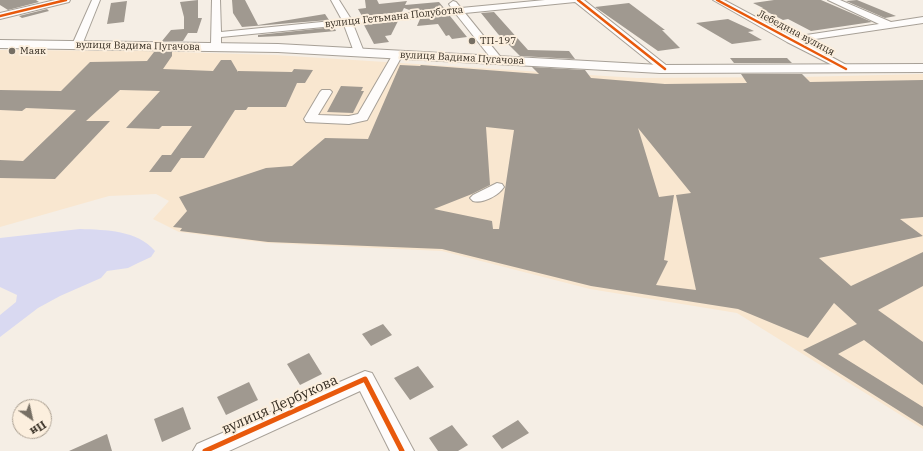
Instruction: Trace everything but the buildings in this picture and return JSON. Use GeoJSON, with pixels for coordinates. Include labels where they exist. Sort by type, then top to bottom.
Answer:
{"type":"FeatureCollection","features":[{"type":"Feature","properties":{"kind":"main road","name":"вулиця Вадима Пугачова"},"geometry":{"type":"LineString","coordinates":[[0,44],[77,45],[216,41],[359,52],[665,69],[846,70],[923,68]]}},
{"type":"Feature","properties":{"kind":"street"},"geometry":{"type":"LineString","coordinates":[[0,16],[66,0]]}},
{"type":"Feature","properties":{"kind":"street"},"geometry":{"type":"LineString","coordinates":[[77,45],[96,0]]}},
{"type":"Feature","properties":{"kind":"street"},"geometry":{"type":"LineString","coordinates":[[216,0],[216,41]]}},
{"type":"Feature","properties":{"kind":"street"},"geometry":{"type":"LineString","coordinates":[[335,0],[347,22],[359,52]]}},
{"type":"Feature","properties":{"kind":"street"},"geometry":{"type":"LineString","coordinates":[[449,0],[498,60]]}},
{"type":"Feature","properties":{"kind":"street","name":"вулиця Гетьмана Полуботка"},"geometry":{"type":"LineString","coordinates":[[216,41],[347,22],[572,0]]}},
{"type":"Feature","properties":{"kind":"street"},"geometry":{"type":"LineString","coordinates":[[578,0],[665,69]]}},
{"type":"Feature","properties":{"kind":"street","name":"Лебедина вулиця"},"geometry":{"type":"LineString","coordinates":[[717,0],[846,70]]}},
{"type":"Feature","properties":{"kind":"street"},"geometry":{"type":"LineString","coordinates":[[832,0],[890,25]]}},
{"type":"Feature","properties":{"kind":"street"},"geometry":{"type":"LineString","coordinates":[[791,40],[923,20]]}},
{"type":"Feature","properties":{"kind":"street"},"geometry":{"type":"LineString","coordinates":[[326,92],[310,119],[349,120],[363,117],[398,54]]}},
{"type":"Feature","properties":{"kind":"street"},"geometry":{"type":"LineString","coordinates":[[478,198],[497,187]]}},
{"type":"Feature","properties":{"kind":"street","name":"вулиця Дербукова"},"geometry":{"type":"LineString","coordinates":[[205,451],[365,379],[402,451]]}},
{"type":"Feature","properties":{"kind":"shaded area"},"geometry":{"type":"Polygon","coordinates":[[[0,50],[143,51],[275,55],[637,78],[801,77],[923,74],[923,429],[737,313],[590,289],[442,251],[267,243],[179,232],[153,219],[169,201],[156,194],[109,196],[0,227],[0,50]]]}},
{"type":"Feature","properties":{"kind":"water"},"geometry":{"type":"Polygon","coordinates":[[[80,229],[120,232],[139,239],[148,244],[155,251],[151,257],[128,268],[107,271],[101,278],[60,296],[38,308],[0,337],[0,315],[16,302],[17,295],[0,287],[0,238],[80,229]]]}},
{"type":"Feature","properties":{"kind":"cycle path"},"geometry":{"type":"LineString","coordinates":[[0,16],[66,0]]}},
{"type":"Feature","properties":{"kind":"cycle path"},"geometry":{"type":"LineString","coordinates":[[578,0],[665,69]]}},
{"type":"Feature","properties":{"kind":"cycle path"},"geometry":{"type":"LineString","coordinates":[[717,0],[846,69]]}},
{"type":"Feature","properties":{"kind":"cycle path"},"geometry":{"type":"LineString","coordinates":[[205,451],[365,379],[402,451]]}},
{"type":"Feature","properties":{"kind":"place","name":"ТП-197"},"geometry":{"type":"Point","coordinates":[472,41]}},
{"type":"Feature","properties":{"kind":"place","name":"Маяк"},"geometry":{"type":"Point","coordinates":[12,51]}}]}
